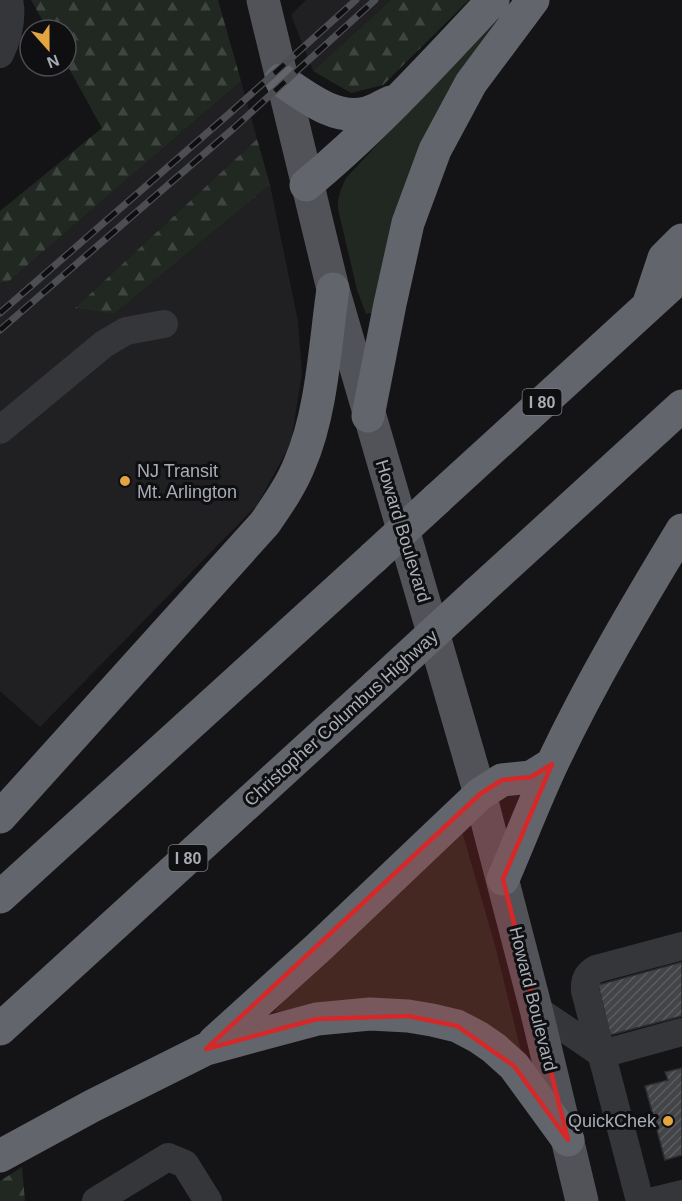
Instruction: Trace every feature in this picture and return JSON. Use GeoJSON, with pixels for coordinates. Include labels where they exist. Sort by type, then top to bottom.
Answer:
{"type":"FeatureCollection","features":[{"type":"Feature","properties":{"kind":"highway"},"geometry":{"type":"LineString","coordinates":[[306,185],[343,155],[493,0]]}},
{"type":"Feature","properties":{"kind":"highway"},"geometry":{"type":"LineString","coordinates":[[369,416],[408,223],[435,150],[471,83],[533,0]]}},
{"type":"Feature","properties":{"kind":"highway"},"geometry":{"type":"LineString","coordinates":[[281,80],[327,108],[352,115],[366,113],[401,97]]}},
{"type":"Feature","properties":{"kind":"highway"},"geometry":{"type":"LineString","coordinates":[[648,306],[664,258],[682,240]]}},
{"type":"Feature","properties":{"kind":"highway","name":"I 80"},"geometry":{"type":"LineString","coordinates":[[0,897],[682,275]]}},
{"type":"Feature","properties":{"kind":"highway"},"geometry":{"type":"LineString","coordinates":[[0,817],[265,523],[279,503],[300,465],[313,425],[333,289]]}},
{"type":"Feature","properties":{"kind":"highway","name":"Christopher Columbus Highway"},"geometry":{"type":"LineString","coordinates":[[0,1029],[682,406]]}},
{"type":"Feature","properties":{"kind":"highway"},"geometry":{"type":"LineString","coordinates":[[503,879],[552,764],[603,664],[682,530]]}},
{"type":"Feature","properties":{"kind":"highway"},"geometry":{"type":"LineString","coordinates":[[206,1049],[319,948],[480,794],[502,780],[524,780],[552,764]]}},
{"type":"Feature","properties":{"kind":"highway"},"geometry":{"type":"LineString","coordinates":[[0,1156],[92,1106],[206,1049],[317,1018],[370,1014],[432,1020],[469,1031],[494,1048],[514,1066],[568,1140]]}},
{"type":"Feature","properties":{"kind":"main road","name":"Howard Boulevard"},"geometry":{"type":"LineString","coordinates":[[263,0],[333,289],[480,794],[536,1009],[582,1201]]}},
{"type":"Feature","properties":{"kind":"lane"},"geometry":{"type":"LineString","coordinates":[[0,54],[8,36],[9,0]]}},
{"type":"Feature","properties":{"kind":"lane"},"geometry":{"type":"LineString","coordinates":[[0,430],[104,344],[126,332],[164,324]]}},
{"type":"Feature","properties":{"kind":"lane"},"geometry":{"type":"LineString","coordinates":[[640,1201],[585,991],[585,981],[587,976],[596,969],[682,946]]}},
{"type":"Feature","properties":{"kind":"lane"},"geometry":{"type":"LineString","coordinates":[[536,1009],[602,1054],[682,1032]]}},
{"type":"Feature","properties":{"kind":"lane"},"geometry":{"type":"LineString","coordinates":[[96,1201],[168,1157],[185,1164],[208,1201]]}},
{"type":"Feature","properties":{"kind":"lane"},"geometry":{"type":"LineString","coordinates":[[653,1201],[682,1194]]}},
{"type":"Feature","properties":{"kind":"highlighted area"},"geometry":{"type":"Polygon","coordinates":[[[552,764],[503,879],[568,1140],[514,1066],[457,1026],[408,1016],[317,1019],[206,1049],[480,794],[502,780],[531,777],[552,764]]]}},
{"type":"Feature","properties":{"kind":"shaded area"},"geometry":{"type":"Polygon","coordinates":[[[306,0],[391,0],[313,71],[291,15],[306,0]]]}},
{"type":"Feature","properties":{"kind":"shaded area","name":"NJ Transit Mt. Arlington"},"geometry":{"type":"Polygon","coordinates":[[[241,81],[257,139],[75,308],[114,314],[270,185],[298,321],[302,373],[291,443],[257,505],[40,727],[0,691],[0,283],[8,282],[241,81]]]}},
{"type":"Feature","properties":{"kind":"green space"},"geometry":{"type":"Polygon","coordinates":[[[31,0],[218,0],[241,81],[8,282],[0,283],[0,211],[102,128],[74,78],[78,78],[78,18],[41,18],[31,0]]]}},
{"type":"Feature","properties":{"kind":"green space"},"geometry":{"type":"Polygon","coordinates":[[[391,0],[469,0],[383,85],[351,93],[313,71],[391,0]]]}},
{"type":"Feature","properties":{"kind":"green space"},"geometry":{"type":"Polygon","coordinates":[[[512,0],[517,0],[374,312],[366,314],[357,290],[338,209],[341,189],[346,178],[512,0]]]}},
{"type":"Feature","properties":{"kind":"green space"},"geometry":{"type":"Polygon","coordinates":[[[257,139],[270,185],[114,314],[75,308],[257,139]]]}},
{"type":"Feature","properties":{"kind":"green space"},"geometry":{"type":"Polygon","coordinates":[[[462,831],[495,945],[523,1059],[321,1006],[275,1011],[295,987],[462,831]]]}},
{"type":"Feature","properties":{"kind":"green space"},"geometry":{"type":"Polygon","coordinates":[[[22,1167],[25,1201],[0,1201],[0,1181],[22,1167]]]}},
{"type":"Feature","properties":{"kind":"building"},"geometry":{"type":"Polygon","coordinates":[[[682,962],[682,1016],[610,1035],[598,985],[682,962]]]}},
{"type":"Feature","properties":{"kind":"building","name":"QuickChek"},"geometry":{"type":"Polygon","coordinates":[[[682,1068],[682,1155],[665,1160],[645,1086],[668,1080],[665,1072],[682,1068]]]}},
{"type":"Feature","properties":{"kind":"railway"},"geometry":{"type":"LineString","coordinates":[[0,313],[356,0]]}},
{"type":"Feature","properties":{"kind":"railway"},"geometry":{"type":"LineString","coordinates":[[0,330],[234,128],[375,0]]}},
{"type":"Feature","properties":{"kind":"place","name":"NJ Transit Mt. Arlington"},"geometry":{"type":"Point","coordinates":[125,481]}},
{"type":"Feature","properties":{"kind":"place","name":"QuickChek"},"geometry":{"type":"Point","coordinates":[668,1121]}}]}
